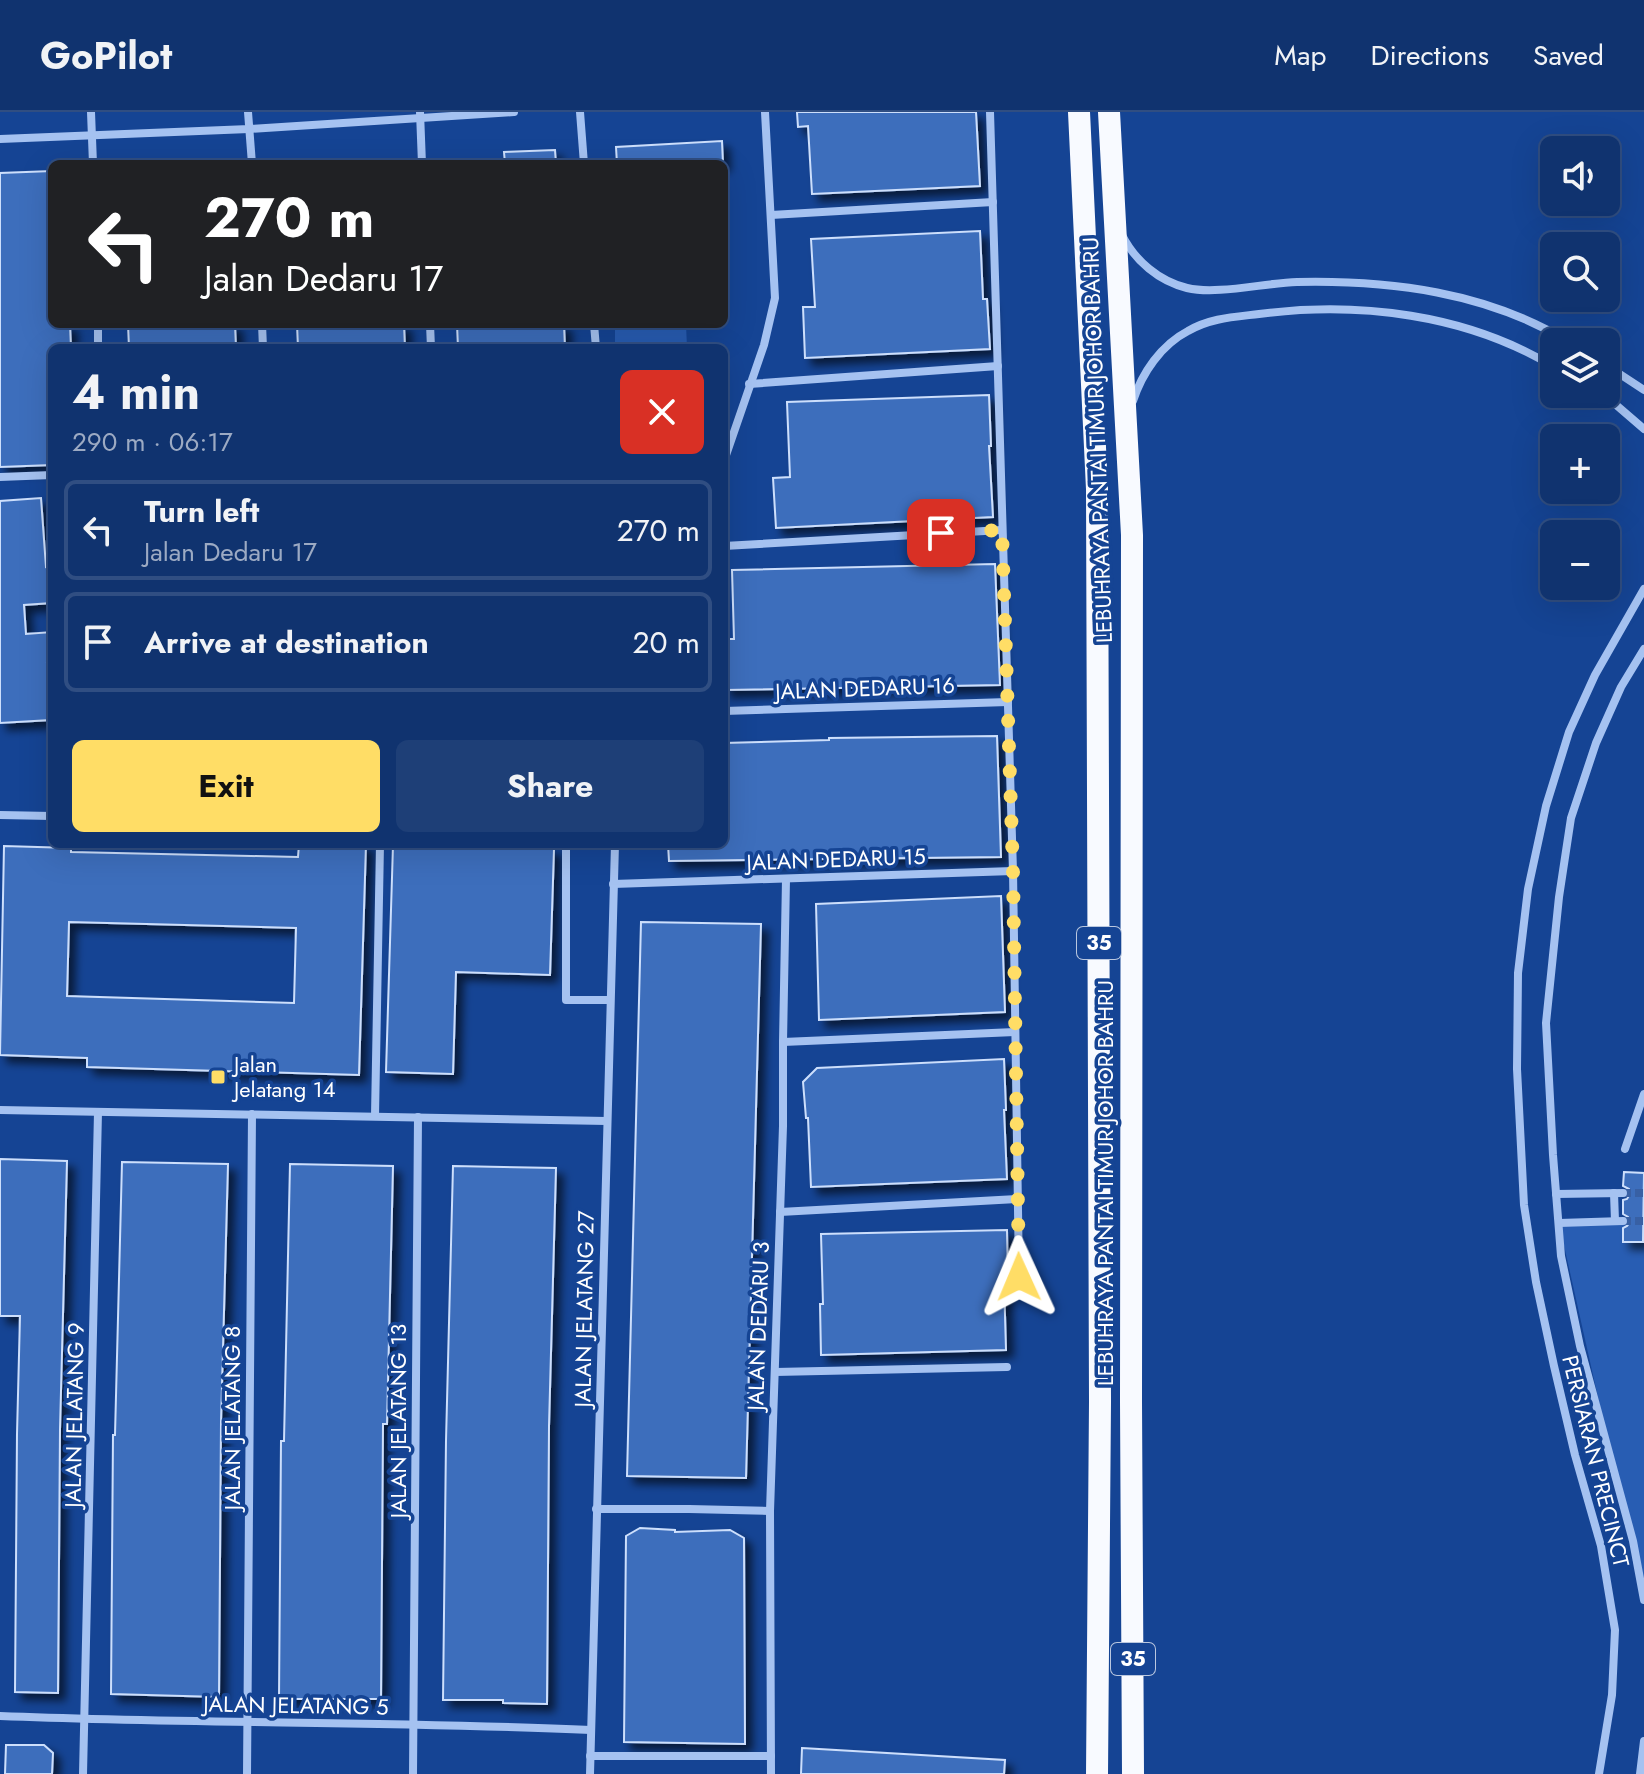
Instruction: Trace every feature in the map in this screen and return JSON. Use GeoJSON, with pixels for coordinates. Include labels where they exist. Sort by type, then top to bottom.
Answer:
{"type":"FeatureCollection","features":[{"type":"Feature","properties":{"kind":"highway","name":"LEBUHRAYA PANTAI TIMUR JOHOR BAHRU"},"geometry":{"type":"LineString","coordinates":[[1079,112],[1097,489],[1100,1417],[1097,1774]]}},
{"type":"Feature","properties":{"kind":"highway","name":"LEBUHRAYA PANTAI TIMUR JOHOR BAHRU"},"geometry":{"type":"LineString","coordinates":[[1109,112],[1132,535],[1133,1774]]}},
{"type":"Feature","properties":{"kind":"street"},"geometry":{"type":"LineString","coordinates":[[91,112],[93,160]]}},
{"type":"Feature","properties":{"kind":"street"},"geometry":{"type":"LineString","coordinates":[[248,112],[252,160]]}},
{"type":"Feature","properties":{"kind":"street"},"geometry":{"type":"LineString","coordinates":[[0,139],[249,129],[420,115],[514,112]]}},
{"type":"Feature","properties":{"kind":"street"},"geometry":{"type":"LineString","coordinates":[[580,112],[584,160]]}},
{"type":"Feature","properties":{"kind":"street"},"geometry":{"type":"LineString","coordinates":[[728,449],[764,345],[775,298],[765,112]]}},
{"type":"Feature","properties":{"kind":"street"},"geometry":{"type":"LineString","coordinates":[[990,112],[1013,871],[1019,1277],[1015,1284]]}},
{"type":"Feature","properties":{"kind":"street"},"geometry":{"type":"LineString","coordinates":[[420,115],[422,160]]}},
{"type":"Feature","properties":{"kind":"street"},"geometry":{"type":"LineString","coordinates":[[771,215],[993,202]]}},
{"type":"Feature","properties":{"kind":"street"},"geometry":{"type":"LineString","coordinates":[[1115,216],[1124,239],[1136,257],[1169,282],[1186,287],[1205,291],[1297,282],[1376,283],[1432,291],[1495,308],[1543,328]]}},
{"type":"Feature","properties":{"kind":"street"},"geometry":{"type":"LineString","coordinates":[[1127,432],[1133,399],[1153,361],[1185,332],[1213,320],[1298,309],[1373,310],[1429,319],[1486,335],[1540,359]]}},
{"type":"Feature","properties":{"kind":"street"},"geometry":{"type":"LineString","coordinates":[[749,384],[998,366]]}},
{"type":"Feature","properties":{"kind":"street"},"geometry":{"type":"LineString","coordinates":[[1620,374],[1644,390]]}},
{"type":"Feature","properties":{"kind":"street"},"geometry":{"type":"LineString","coordinates":[[1620,408],[1644,429]]}},
{"type":"Feature","properties":{"kind":"street"},"geometry":{"type":"LineString","coordinates":[[0,477],[48,475]]}},
{"type":"Feature","properties":{"kind":"street"},"geometry":{"type":"LineString","coordinates":[[728,546],[1002,530]]}},
{"type":"Feature","properties":{"kind":"street","name":"PERSIARAN PRECINCT"},"geometry":{"type":"LineString","coordinates":[[1599,1774],[1612,1695],[1615,1630],[1601,1546],[1575,1455],[1536,1282],[1524,1205],[1517,1069],[1518,973],[1528,889],[1546,806],[1569,732],[1595,675],[1644,589]]}},
{"type":"Feature","properties":{"kind":"street","name":"PERSIARAN PRECINCT"},"geometry":{"type":"LineString","coordinates":[[1644,649],[1621,687],[1596,743],[1571,818],[1557,912],[1546,1023],[1561,1256],[1580,1346],[1633,1541],[1644,1600]]}},
{"type":"Feature","properties":{"kind":"street","name":"JALAN DEDARU 16"},"geometry":{"type":"LineString","coordinates":[[728,711],[1008,702]]}},
{"type":"Feature","properties":{"kind":"street"},"geometry":{"type":"LineString","coordinates":[[0,815],[48,816]]}},
{"type":"Feature","properties":{"kind":"street"},"geometry":{"type":"LineString","coordinates":[[375,1116],[380,848]]}},
{"type":"Feature","properties":{"kind":"street"},"geometry":{"type":"LineString","coordinates":[[566,848],[566,1000],[610,1000]]}},
{"type":"Feature","properties":{"kind":"street","name":"JALAN JELATANG 27"},"geometry":{"type":"LineString","coordinates":[[590,1774],[615,848]]}},
{"type":"Feature","properties":{"kind":"street","name":"JALAN DEDARU 15"},"geometry":{"type":"LineString","coordinates":[[613,884],[1013,871]]}},
{"type":"Feature","properties":{"kind":"street","name":"JALAN DEDARU 3"},"geometry":{"type":"LineString","coordinates":[[771,1774],[770,1511],[783,1126],[786,879]]}},
{"type":"Feature","properties":{"kind":"street"},"geometry":{"type":"LineString","coordinates":[[783,1042],[1015,1032]]}},
{"type":"Feature","properties":{"kind":"street"},"geometry":{"type":"LineString","coordinates":[[1625,1149],[1644,1094]]}},
{"type":"Feature","properties":{"kind":"street"},"geometry":{"type":"LineString","coordinates":[[0,1110],[607,1121]]}},
{"type":"Feature","properties":{"kind":"street","name":"JALAN JELATANG 9"},"geometry":{"type":"LineString","coordinates":[[85,1719],[98,1112]]}},
{"type":"Feature","properties":{"kind":"street","name":"JALAN JELATANG 8"},"geometry":{"type":"LineString","coordinates":[[247,1774],[252,1114]]}},
{"type":"Feature","properties":{"kind":"street","name":"JALAN JELATANG 13"},"geometry":{"type":"LineString","coordinates":[[413,1774],[418,1117]]}},
{"type":"Feature","properties":{"kind":"street"},"geometry":{"type":"LineString","coordinates":[[1556,1194],[1619,1193],[1619,1221],[1559,1223]]}},
{"type":"Feature","properties":{"kind":"street"},"geometry":{"type":"LineString","coordinates":[[780,1212],[1017,1199]]}},
{"type":"Feature","properties":{"kind":"street"},"geometry":{"type":"LineString","coordinates":[[775,1372],[1007,1367]]}},
{"type":"Feature","properties":{"kind":"street"},"geometry":{"type":"LineString","coordinates":[[596,1509],[770,1511]]}},
{"type":"Feature","properties":{"kind":"street","name":"JALAN JELATANG 5"},"geometry":{"type":"LineString","coordinates":[[0,1716],[591,1730]]}},
{"type":"Feature","properties":{"kind":"street"},"geometry":{"type":"LineString","coordinates":[[83,1774],[85,1719]]}},
{"type":"Feature","properties":{"kind":"street"},"geometry":{"type":"LineString","coordinates":[[1640,1774],[1644,1741]]}},
{"type":"Feature","properties":{"kind":"street"},"geometry":{"type":"LineString","coordinates":[[590,1756],[771,1756]]}},
{"type":"Feature","properties":{"kind":"shaded area"},"geometry":{"type":"Polygon","coordinates":[[[615,328],[686,328],[687,344],[615,344],[615,328]]]}},
{"type":"Feature","properties":{"kind":"shaded area"},"geometry":{"type":"Polygon","coordinates":[[[1644,1220],[1644,1603],[1559,1223],[1644,1220]]]}},
{"type":"Feature","properties":{"kind":"building"},"geometry":{"type":"Polygon","coordinates":[[[797,112],[976,112],[980,186],[812,194],[808,126],[798,127],[797,112]]]}},
{"type":"Feature","properties":{"kind":"building"},"geometry":{"type":"Polygon","coordinates":[[[722,141],[723,160],[617,160],[616,147],[722,141]]]}},
{"type":"Feature","properties":{"kind":"building"},"geometry":{"type":"Polygon","coordinates":[[[555,150],[556,160],[505,160],[504,152],[555,150]]]}},
{"type":"Feature","properties":{"kind":"building"},"geometry":{"type":"Polygon","coordinates":[[[48,171],[48,328],[70,328],[71,344],[48,344],[48,465],[0,467],[0,173],[48,171]]]}},
{"type":"Feature","properties":{"kind":"building"},"geometry":{"type":"Polygon","coordinates":[[[980,231],[983,299],[987,299],[990,349],[805,358],[803,307],[815,307],[811,239],[980,231]]]}},
{"type":"Feature","properties":{"kind":"building"},"geometry":{"type":"Polygon","coordinates":[[[128,328],[235,328],[236,344],[129,344],[128,328]]]}},
{"type":"Feature","properties":{"kind":"building"},"geometry":{"type":"Polygon","coordinates":[[[297,328],[404,328],[405,344],[298,344],[297,328]]]}},
{"type":"Feature","properties":{"kind":"building"},"geometry":{"type":"Polygon","coordinates":[[[457,328],[564,328],[565,344],[458,344],[457,328]]]}},
{"type":"Feature","properties":{"kind":"building"},"geometry":{"type":"Polygon","coordinates":[[[989,395],[993,517],[776,528],[773,478],[790,477],[787,402],[989,395]]]}},
{"type":"Feature","properties":{"kind":"building"},"geometry":{"type":"Polygon","coordinates":[[[41,498],[48,567],[48,603],[24,605],[26,634],[48,632],[48,720],[0,723],[0,501],[41,498]]]}},
{"type":"Feature","properties":{"kind":"building"},"geometry":{"type":"Polygon","coordinates":[[[995,564],[1000,685],[728,690],[728,639],[734,639],[732,570],[995,564]]]}},
{"type":"Feature","properties":{"kind":"building"},"geometry":{"type":"Polygon","coordinates":[[[997,736],[1001,857],[669,861],[668,848],[728,848],[728,743],[997,736]]]}},
{"type":"Feature","properties":{"kind":"building"},"geometry":{"type":"Polygon","coordinates":[[[4,846],[71,848],[71,852],[298,857],[299,848],[366,848],[359,1075],[87,1067],[87,1058],[0,1055],[4,846]],[[69,922],[67,996],[294,1003],[296,928],[69,922]]]}},
{"type":"Feature","properties":{"kind":"building"},"geometry":{"type":"Polygon","coordinates":[[[393,848],[554,849],[550,975],[456,972],[453,1074],[386,1072],[393,848]]]}},
{"type":"Feature","properties":{"kind":"building"},"geometry":{"type":"Polygon","coordinates":[[[1001,896],[1005,1012],[819,1020],[816,904],[1001,896]]]}},
{"type":"Feature","properties":{"kind":"building"},"geometry":{"type":"Polygon","coordinates":[[[641,922],[761,924],[746,1478],[627,1476],[641,922]]]}},
{"type":"Feature","properties":{"kind":"building"},"geometry":{"type":"Polygon","coordinates":[[[1004,1059],[1007,1179],[811,1187],[803,1082],[817,1068],[1004,1059]]]}},
{"type":"Feature","properties":{"kind":"building"},"geometry":{"type":"Polygon","coordinates":[[[0,1159],[67,1161],[60,1429],[58,1693],[15,1692],[20,1316],[0,1316],[0,1159]]]}},
{"type":"Feature","properties":{"kind":"building"},"geometry":{"type":"Polygon","coordinates":[[[122,1162],[228,1164],[221,1422],[219,1697],[111,1694],[113,1435],[122,1162]]]}},
{"type":"Feature","properties":{"kind":"building"},"geometry":{"type":"Polygon","coordinates":[[[290,1164],[393,1166],[387,1424],[383,1424],[381,1699],[279,1699],[281,1441],[284,1441],[290,1164]]]}},
{"type":"Feature","properties":{"kind":"building"},"geometry":{"type":"Polygon","coordinates":[[[453,1166],[556,1168],[549,1426],[547,1704],[443,1700],[453,1166]]]}},
{"type":"Feature","properties":{"kind":"building"},"geometry":{"type":"Polygon","coordinates":[[[1624,1172],[1644,1173],[1643,1242],[1623,1242],[1623,1228],[1630,1222],[1623,1214],[1623,1200],[1630,1194],[1629,1189],[1623,1186],[1624,1172]]]}},
{"type":"Feature","properties":{"kind":"building"},"geometry":{"type":"Polygon","coordinates":[[[1007,1230],[1008,1281],[1004,1281],[1006,1350],[821,1355],[821,1234],[1007,1230]]]}},
{"type":"Feature","properties":{"kind":"building"},"geometry":{"type":"Polygon","coordinates":[[[640,1528],[675,1532],[730,1530],[744,1538],[745,1744],[624,1742],[626,1536],[640,1528]]]}},
{"type":"Feature","properties":{"kind":"building"},"geometry":{"type":"Polygon","coordinates":[[[6,1745],[44,1745],[53,1753],[52,1774],[5,1774],[6,1745]]]}},
{"type":"Feature","properties":{"kind":"building"},"geometry":{"type":"Polygon","coordinates":[[[802,1748],[1005,1760],[1004,1774],[801,1774],[802,1748]]]}},
{"type":"Feature","properties":{"kind":"tunnel"},"geometry":{"type":"LineString","coordinates":[[1623,1193],[1644,1193]]}},
{"type":"Feature","properties":{"kind":"tunnel"},"geometry":{"type":"LineString","coordinates":[[1623,1221],[1644,1221]]}},
{"type":"Feature","properties":{"kind":"place","name":"Jalan Jelatang 14"},"geometry":{"type":"Point","coordinates":[218,1077]}},
{"type":"Feature","properties":{"kind":"route"},"geometry":{"type":"LineString","coordinates":[[941,533],[1002,530],[1013,871],[1019,1277]]}}]}
